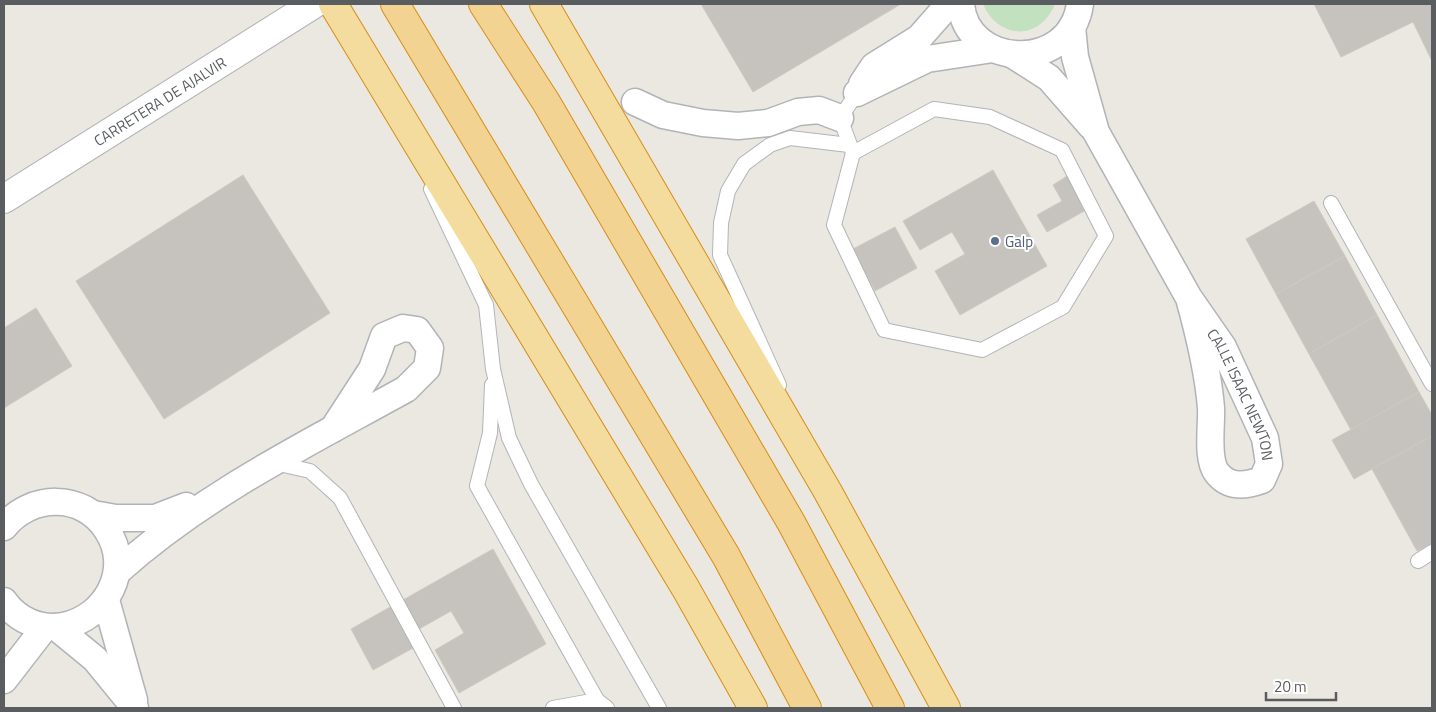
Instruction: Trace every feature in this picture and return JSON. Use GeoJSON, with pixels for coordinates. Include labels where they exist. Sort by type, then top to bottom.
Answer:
{"type":"FeatureCollection","features":[{"type":"Feature","properties":{"kind":"highway"},"geometry":{"type":"LineString","coordinates":[[333,4],[369,60],[686,589],[753,708]]}},
{"type":"Feature","properties":{"kind":"highway"},"geometry":{"type":"LineString","coordinates":[[395,4],[726,556],[807,708]]}},
{"type":"Feature","properties":{"kind":"highway"},"geometry":{"type":"LineString","coordinates":[[482,4],[546,102],[792,524],[890,708]]}},
{"type":"Feature","properties":{"kind":"highway"},"geometry":{"type":"LineString","coordinates":[[538,4],[589,81]]}},
{"type":"Feature","properties":{"kind":"highway"},"geometry":{"type":"LineString","coordinates":[[544,4],[828,492],[946,708]]}},
{"type":"Feature","properties":{"kind":"street","name":"CARRETERA DE AJALVIR"},"geometry":{"type":"LineString","coordinates":[[4,199],[314,4]]}},
{"type":"Feature","properties":{"kind":"street"},"geometry":{"type":"LineString","coordinates":[[857,93],[874,66],[919,38],[950,4]]}},
{"type":"Feature","properties":{"kind":"street","name":"CALLE ISAAC NEWTON"},"geometry":{"type":"LineString","coordinates":[[961,4],[968,24],[978,38],[1049,78],[1096,132],[1189,298],[1223,347],[1265,438],[1269,464],[1262,480],[1245,486],[1229,483],[1216,472],[1211,447],[1211,408],[1204,355],[1189,298]]}},
{"type":"Feature","properties":{"kind":"street"},"geometry":{"type":"LineString","coordinates":[[857,93],[927,59],[1003,52],[1030,55],[1046,50],[1061,40],[1076,16]]}},
{"type":"Feature","properties":{"kind":"street","name":"CALLE ISAAC NEWTON"},"geometry":{"type":"LineString","coordinates":[[1076,16],[1075,57],[1096,132]]}},
{"type":"Feature","properties":{"kind":"street"},"geometry":{"type":"LineString","coordinates":[[635,102],[664,115],[703,123],[738,126],[768,123],[798,112],[819,110],[840,118]]}},
{"type":"Feature","properties":{"kind":"street"},"geometry":{"type":"LineString","coordinates":[[117,572],[148,544],[222,492],[333,429]]}},
{"type":"Feature","properties":{"kind":"street"},"geometry":{"type":"LineString","coordinates":[[7,520],[31,505],[52,501],[74,504],[93,514],[116,518],[155,518],[222,492]]}},
{"type":"Feature","properties":{"kind":"street"},"geometry":{"type":"LineString","coordinates":[[4,601],[10,609],[26,621],[51,627],[75,624],[93,614],[106,600],[117,572],[116,550],[108,530],[93,514]]}},
{"type":"Feature","properties":{"kind":"street"},"geometry":{"type":"LineString","coordinates":[[106,600],[135,708]]}},
{"type":"Feature","properties":{"kind":"street"},"geometry":{"type":"LineString","coordinates":[[4,680],[51,627]]}},
{"type":"Feature","properties":{"kind":"street"},"geometry":{"type":"LineString","coordinates":[[51,627],[95,659],[135,708]]}},
{"type":"Feature","properties":{"kind":"lane"},"geometry":{"type":"LineString","coordinates":[[369,60],[486,305],[493,369],[509,438],[531,484],[659,708]]}},
{"type":"Feature","properties":{"kind":"lane"},"geometry":{"type":"LineString","coordinates":[[828,492],[720,255],[720,223],[728,191],[744,164],[770,145],[790,138],[851,149],[934,109],[990,117],[1062,150],[1106,236],[1063,307],[982,350],[884,330],[834,225],[851,149],[840,118],[857,93]]}},
{"type":"Feature","properties":{"kind":"lane"},"geometry":{"type":"LineString","coordinates":[[1330,203],[1432,384]]}},
{"type":"Feature","properties":{"kind":"lane"},"geometry":{"type":"LineString","coordinates":[[493,369],[490,433],[477,486],[602,704],[554,708]]}},
{"type":"Feature","properties":{"kind":"lane"},"geometry":{"type":"LineString","coordinates":[[274,462],[310,471],[340,498],[454,708]]}},
{"type":"Feature","properties":{"kind":"lane"},"geometry":{"type":"LineString","coordinates":[[1418,561],[1432,552]]}},
{"type":"Feature","properties":{"kind":"green space"},"geometry":{"type":"Polygon","coordinates":[[[983,4],[1055,4],[1040,25],[1030,30],[1019,31],[1008,30],[998,24],[990,16],[983,4]]]}},
{"type":"Feature","properties":{"kind":"building"},"geometry":{"type":"Polygon","coordinates":[[[701,4],[901,4],[753,92],[701,4]]]}},
{"type":"Feature","properties":{"kind":"building"},"geometry":{"type":"Polygon","coordinates":[[[1314,4],[1432,4],[1432,61],[1413,22],[1341,57],[1314,4]]]}},
{"type":"Feature","properties":{"kind":"building","name":"Galp"},"geometry":{"type":"Polygon","coordinates":[[[993,170],[1047,266],[960,315],[935,271],[965,254],[952,232],[920,250],[903,221],[993,170]]]}},
{"type":"Feature","properties":{"kind":"building"},"geometry":{"type":"Polygon","coordinates":[[[243,175],[330,313],[164,419],[76,281],[243,175]]]}},
{"type":"Feature","properties":{"kind":"building"},"geometry":{"type":"Polygon","coordinates":[[[1067,176],[1086,210],[1047,232],[1037,215],[1062,201],[1053,185],[1067,176]]]}},
{"type":"Feature","properties":{"kind":"building"},"geometry":{"type":"Polygon","coordinates":[[[1314,201],[1345,256],[1276,294],[1246,239],[1314,201]]]}},
{"type":"Feature","properties":{"kind":"building"},"geometry":{"type":"Polygon","coordinates":[[[895,227],[917,268],[875,291],[853,249],[895,227]]]}},
{"type":"Feature","properties":{"kind":"building"},"geometry":{"type":"Polygon","coordinates":[[[1345,256],[1377,315],[1309,354],[1276,294],[1345,256]]]}},
{"type":"Feature","properties":{"kind":"building"},"geometry":{"type":"Polygon","coordinates":[[[36,308],[72,366],[4,408],[4,328],[36,308]]]}},
{"type":"Feature","properties":{"kind":"building"},"geometry":{"type":"Polygon","coordinates":[[[1377,315],[1419,392],[1351,430],[1309,354],[1377,315]]]}},
{"type":"Feature","properties":{"kind":"building"},"geometry":{"type":"Polygon","coordinates":[[[1419,392],[1432,415],[1432,436],[1354,479],[1332,440],[1419,392]]]}},
{"type":"Feature","properties":{"kind":"building"},"geometry":{"type":"Polygon","coordinates":[[[1432,436],[1432,543],[1417,551],[1372,469],[1432,436]]]}},
{"type":"Feature","properties":{"kind":"building"},"geometry":{"type":"Polygon","coordinates":[[[493,549],[546,644],[459,693],[435,650],[464,633],[451,611],[419,629],[403,600],[493,549]]]}},
{"type":"Feature","properties":{"kind":"building"},"geometry":{"type":"Polygon","coordinates":[[[392,606],[415,647],[373,670],[351,629],[392,606]]]}},
{"type":"Feature","properties":{"kind":"place","name":"Galp"},"geometry":{"type":"Point","coordinates":[995,241]}}]}
